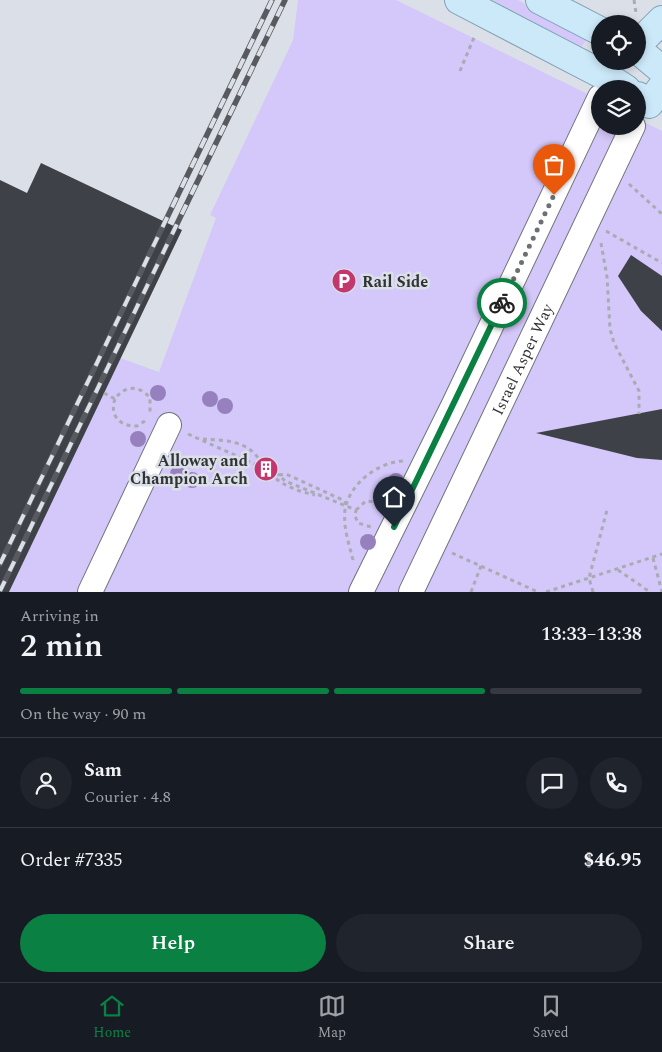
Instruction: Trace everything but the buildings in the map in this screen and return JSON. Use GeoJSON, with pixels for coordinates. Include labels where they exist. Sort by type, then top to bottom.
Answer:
{"type":"FeatureCollection","features":[{"type":"Feature","properties":{"kind":"main road"},"geometry":{"type":"LineString","coordinates":[[459,0],[606,80]]}},
{"type":"Feature","properties":{"kind":"main road"},"geometry":{"type":"LineString","coordinates":[[540,0],[591,26]]}},
{"type":"Feature","properties":{"kind":"main road"},"geometry":{"type":"LineString","coordinates":[[646,57],[662,70]]}},
{"type":"Feature","properties":{"kind":"street"},"geometry":{"type":"LineString","coordinates":[[361,592],[387,524],[426,461],[591,126]]}},
{"type":"Feature","properties":{"kind":"street","name":"Israel Asper Way"},"geometry":{"type":"LineString","coordinates":[[411,592],[628,135]]}},
{"type":"Feature","properties":{"kind":"street"},"geometry":{"type":"LineString","coordinates":[[90,592],[159,421]]}},
{"type":"Feature","properties":{"kind":"path"},"geometry":{"type":"LineString","coordinates":[[634,0],[640,15]]}},
{"type":"Feature","properties":{"kind":"path"},"geometry":{"type":"LineString","coordinates":[[460,71],[477,32]]}},
{"type":"Feature","properties":{"kind":"path"},"geometry":{"type":"LineString","coordinates":[[629,184],[662,214]]}},
{"type":"Feature","properties":{"kind":"path"},"geometry":{"type":"LineString","coordinates":[[605,230],[662,263]]}},
{"type":"Feature","properties":{"kind":"path"},"geometry":{"type":"LineString","coordinates":[[600,240],[607,277],[610,329],[614,343],[640,392],[639,414]]}},
{"type":"Feature","properties":{"kind":"path"},"geometry":{"type":"LineString","coordinates":[[159,421],[137,426],[124,424],[115,416],[113,404],[115,399],[123,390],[134,388],[140,390],[150,398],[151,410],[159,421],[267,469],[279,475],[285,481],[343,506],[346,505]]}},
{"type":"Feature","properties":{"kind":"path"},"geometry":{"type":"LineString","coordinates":[[104,393],[115,399]]}},
{"type":"Feature","properties":{"kind":"path"},"geometry":{"type":"LineString","coordinates":[[200,439],[226,441],[243,445],[256,454],[267,469],[286,486],[323,497]]}},
{"type":"Feature","properties":{"kind":"path"},"geometry":{"type":"LineString","coordinates":[[354,564],[346,530],[346,505],[357,486],[378,468],[395,462],[426,461]]}},
{"type":"Feature","properties":{"kind":"path"},"geometry":{"type":"LineString","coordinates":[[279,475],[286,474],[345,502],[346,505],[356,510]]}},
{"type":"Feature","properties":{"kind":"path"},"geometry":{"type":"LineString","coordinates":[[363,502],[374,502],[381,510],[387,524],[364,527],[356,520],[356,510],[363,502]]}},
{"type":"Feature","properties":{"kind":"path"},"geometry":{"type":"LineString","coordinates":[[593,592],[589,578],[607,510]]}},
{"type":"Feature","properties":{"kind":"path"},"geometry":{"type":"LineString","coordinates":[[434,545],[538,592]]}},
{"type":"Feature","properties":{"kind":"path"},"geometry":{"type":"LineString","coordinates":[[546,592],[662,554]]}},
{"type":"Feature","properties":{"kind":"path"},"geometry":{"type":"LineString","coordinates":[[653,558],[662,592]]}},
{"type":"Feature","properties":{"kind":"path"},"geometry":{"type":"LineString","coordinates":[[471,592],[482,566]]}},
{"type":"Feature","properties":{"kind":"path"},"geometry":{"type":"LineString","coordinates":[[617,569],[650,592]]}},
{"type":"Feature","properties":{"kind":"shaded area"},"geometry":{"type":"Polygon","coordinates":[[[298,0],[396,0],[591,96],[591,135],[646,135],[646,123],[662,131],[662,592],[9,592],[120,358],[159,372],[216,218],[210,215],[293,40],[298,0]]]}},
{"type":"Feature","properties":{"kind":"shaded area"},"geometry":{"type":"Polygon","coordinates":[[[492,0],[518,0],[587,38],[582,47],[492,0]]]}},
{"type":"Feature","properties":{"kind":"railway"},"geometry":{"type":"LineString","coordinates":[[0,564],[272,0]]}},
{"type":"Feature","properties":{"kind":"railway"},"geometry":{"type":"LineString","coordinates":[[0,591],[285,0]]}},
{"type":"Feature","properties":{"kind":"way so far"},"geometry":{"type":"LineString","coordinates":[[502,303],[554,195]]}},
{"type":"Feature","properties":{"kind":"place","name":"Rail Side"},"geometry":{"type":"Point","coordinates":[344,281]}},
{"type":"Feature","properties":{"kind":"place","name":"Alloway and Champion Arch"},"geometry":{"type":"Point","coordinates":[266,469]}},
{"type":"Feature","properties":{"kind":"route"},"geometry":{"type":"LineString","coordinates":[[394,527],[502,303]]}}]}
